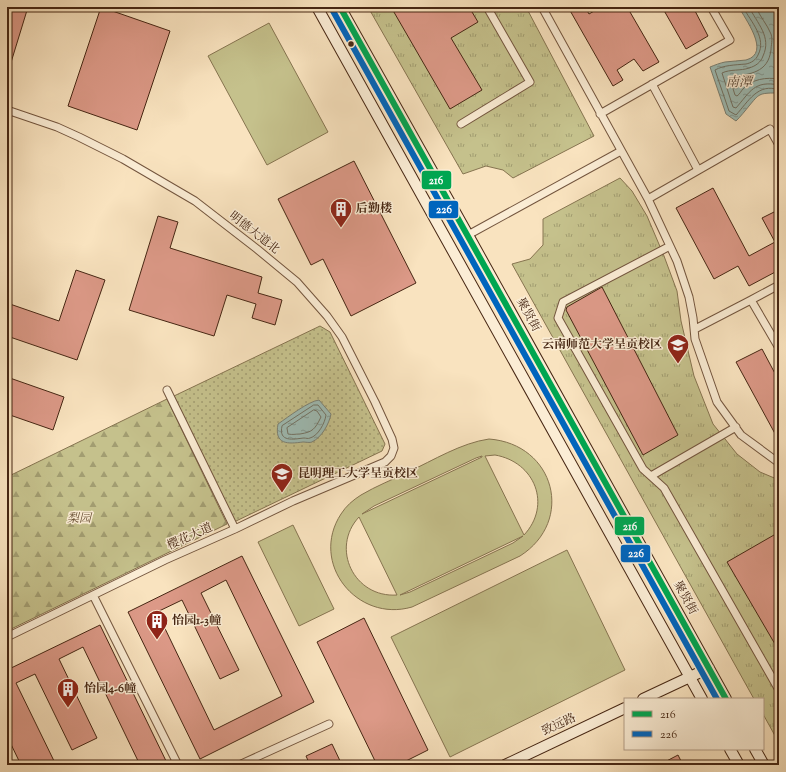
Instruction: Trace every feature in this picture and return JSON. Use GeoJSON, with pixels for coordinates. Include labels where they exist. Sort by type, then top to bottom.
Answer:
{"type":"FeatureCollection","features":[{"type":"Feature","properties":{"kind":"main road"},"geometry":{"type":"LineString","coordinates":[[317,7],[701,698]]}},
{"type":"Feature","properties":{"kind":"main road","name":"聚贤街"},"geometry":{"type":"LineString","coordinates":[[340,7],[725,698]]}},
{"type":"Feature","properties":{"kind":"main road"},"geometry":{"type":"LineString","coordinates":[[645,698],[709,668]]}},
{"type":"Feature","properties":{"kind":"main road","name":"致远路"},"geometry":{"type":"LineString","coordinates":[[505,765],[624,708]]}},
{"type":"Feature","properties":{"kind":"main road"},"geometry":{"type":"LineString","coordinates":[[731,750],[739,765]]}},
{"type":"Feature","properties":{"kind":"main road"},"geometry":{"type":"LineString","coordinates":[[755,750],[764,765]]}},
{"type":"Feature","properties":{"kind":"street"},"geometry":{"type":"LineString","coordinates":[[461,124],[530,82],[487,7]]}},
{"type":"Feature","properties":{"kind":"street"},"geometry":{"type":"LineString","coordinates":[[542,7],[648,199],[677,261],[689,297],[695,339],[717,402],[741,435],[779,463]]}},
{"type":"Feature","properties":{"kind":"street"},"geometry":{"type":"LineString","coordinates":[[600,114],[730,40],[711,7]]}},
{"type":"Feature","properties":{"kind":"street"},"geometry":{"type":"LineString","coordinates":[[652,84],[698,170]]}},
{"type":"Feature","properties":{"kind":"street","name":"明德大道北"},"geometry":{"type":"LineString","coordinates":[[7,110],[57,127],[123,159],[195,202],[251,244],[297,282],[327,316],[342,338],[372,395],[392,439],[394,448],[392,456],[385,462]]}},
{"type":"Feature","properties":{"kind":"street"},"geometry":{"type":"LineString","coordinates":[[648,199],[770,129],[779,145]]}},
{"type":"Feature","properties":{"kind":"street"},"geometry":{"type":"LineString","coordinates":[[468,235],[621,151]]}},
{"type":"Feature","properties":{"kind":"street"},"geometry":{"type":"LineString","coordinates":[[670,246],[563,302],[558,318],[643,469],[664,488],[779,690]]}},
{"type":"Feature","properties":{"kind":"street"},"geometry":{"type":"LineString","coordinates":[[694,329],[779,284]]}},
{"type":"Feature","properties":{"kind":"street"},"geometry":{"type":"LineString","coordinates":[[751,300],[779,348]]}},
{"type":"Feature","properties":{"kind":"street"},"geometry":{"type":"LineString","coordinates":[[167,390],[235,529]]}},
{"type":"Feature","properties":{"kind":"street"},"geometry":{"type":"LineString","coordinates":[[651,476],[736,427]]}},
{"type":"Feature","properties":{"kind":"street","name":"樱花大道"},"geometry":{"type":"LineString","coordinates":[[7,637],[165,560],[293,501],[385,462]]}},
{"type":"Feature","properties":{"kind":"street"},"geometry":{"type":"LineString","coordinates":[[93,596],[178,765]]}},
{"type":"Feature","properties":{"kind":"street"},"geometry":{"type":"LineString","coordinates":[[239,765],[329,724]]}},
{"type":"Feature","properties":{"kind":"green space"},"geometry":{"type":"Polygon","coordinates":[[[368,7],[526,7],[594,136],[513,178],[503,170],[486,166],[463,174],[368,7]]]}},
{"type":"Feature","properties":{"kind":"green space"},"geometry":{"type":"Polygon","coordinates":[[[269,23],[328,132],[267,165],[208,56],[269,23]]]}},
{"type":"Feature","properties":{"kind":"green space"},"geometry":{"type":"Polygon","coordinates":[[[620,178],[632,191],[647,216],[677,291],[681,321],[694,376],[713,424],[737,454],[760,472],[779,480],[779,743],[764,716],[764,698],[753,698],[512,264],[530,259],[543,245],[543,219],[620,178]]]}},
{"type":"Feature","properties":{"kind":"green space"},"geometry":{"type":"Polygon","coordinates":[[[320,326],[330,332],[385,444],[382,451],[234,522],[174,396],[320,326]]]}},
{"type":"Feature","properties":{"kind":"green space","name":"梨园"},"geometry":{"type":"Polygon","coordinates":[[[167,399],[227,524],[7,631],[7,477],[167,399]]]}},
{"type":"Feature","properties":{"kind":"green space"},"geometry":{"type":"Polygon","coordinates":[[[489,439],[512,444],[529,454],[542,469],[550,486],[552,505],[548,524],[537,541],[520,556],[412,607],[392,610],[373,606],[357,598],[344,585],[335,569],[331,551],[333,533],[343,511],[355,499],[372,489],[448,452],[489,439]],[[495,455],[485,456],[524,535],[532,523],[537,511],[538,498],[535,486],[529,475],[520,466],[509,459],[495,455]],[[482,456],[374,506],[362,514],[482,456]],[[359,517],[351,529],[347,543],[347,556],[351,569],[358,580],[369,588],[382,594],[397,595],[359,517]],[[523,536],[400,595],[410,592],[513,543],[523,536]]]}},
{"type":"Feature","properties":{"kind":"green space"},"geometry":{"type":"Polygon","coordinates":[[[293,525],[334,609],[299,626],[258,542],[293,525]]]}},
{"type":"Feature","properties":{"kind":"green space"},"geometry":{"type":"Polygon","coordinates":[[[567,550],[625,670],[450,757],[391,637],[567,550]]]}},
{"type":"Feature","properties":{"kind":"water","name":"南潭"},"geometry":{"type":"Polygon","coordinates":[[[739,7],[779,7],[779,95],[776,93],[766,93],[760,95],[736,121],[726,114],[710,67],[719,63],[746,60],[753,56],[757,50],[757,43],[754,35],[739,7]]]}},
{"type":"Feature","properties":{"kind":"water"},"geometry":{"type":"Polygon","coordinates":[[[319,400],[331,414],[329,422],[322,434],[312,442],[283,442],[278,436],[278,424],[304,406],[319,400]]]}},
{"type":"Feature","properties":{"kind":"building"},"geometry":{"type":"Polygon","coordinates":[[[7,7],[28,7],[9,69],[7,69],[7,7]]]}},
{"type":"Feature","properties":{"kind":"building"},"geometry":{"type":"Polygon","coordinates":[[[101,7],[170,31],[137,130],[68,106],[101,7]]]}},
{"type":"Feature","properties":{"kind":"building"},"geometry":{"type":"Polygon","coordinates":[[[391,7],[469,7],[478,22],[451,38],[482,90],[450,109],[391,7]]]}},
{"type":"Feature","properties":{"kind":"building"},"geometry":{"type":"Polygon","coordinates":[[[568,7],[585,7],[589,14],[601,7],[639,7],[630,12],[659,62],[643,71],[634,59],[617,70],[623,80],[613,86],[568,7]]]}},
{"type":"Feature","properties":{"kind":"building"},"geometry":{"type":"Polygon","coordinates":[[[662,7],[693,7],[708,36],[686,49],[662,7]]]}},
{"type":"Feature","properties":{"kind":"building","name":"后勤楼"},"geometry":{"type":"Polygon","coordinates":[[[354,161],[416,283],[351,316],[323,259],[311,265],[278,199],[354,161]]]}},
{"type":"Feature","properties":{"kind":"building"},"geometry":{"type":"Polygon","coordinates":[[[713,188],[749,256],[775,242],[762,218],[774,212],[779,221],[779,270],[749,286],[738,266],[714,279],[676,208],[713,188]]]}},
{"type":"Feature","properties":{"kind":"building"},"geometry":{"type":"Polygon","coordinates":[[[158,216],[178,222],[170,248],[262,277],[258,293],[282,300],[275,325],[252,318],[256,304],[227,295],[214,336],[129,310],[158,216]]]}},
{"type":"Feature","properties":{"kind":"building"},"geometry":{"type":"Polygon","coordinates":[[[76,270],[105,280],[77,360],[7,336],[7,303],[59,321],[76,270]]]}},
{"type":"Feature","properties":{"kind":"building"},"geometry":{"type":"Polygon","coordinates":[[[602,287],[678,435],[643,455],[566,310],[567,307],[602,287]]]}},
{"type":"Feature","properties":{"kind":"building"},"geometry":{"type":"Polygon","coordinates":[[[762,349],[779,381],[779,441],[736,362],[762,349]]]}},
{"type":"Feature","properties":{"kind":"building"},"geometry":{"type":"Polygon","coordinates":[[[7,377],[64,397],[53,430],[7,414],[7,377]]]}},
{"type":"Feature","properties":{"kind":"building"},"geometry":{"type":"Polygon","coordinates":[[[774,535],[779,543],[779,651],[727,562],[774,535]]]}},
{"type":"Feature","properties":{"kind":"building","name":"怡园1-3幢"},"geometry":{"type":"Polygon","coordinates":[[[242,556],[314,702],[200,759],[128,612],[242,556]],[[226,580],[201,593],[239,670],[220,679],[182,600],[157,612],[214,730],[282,696],[226,580]]]}},
{"type":"Feature","properties":{"kind":"building"},"geometry":{"type":"Polygon","coordinates":[[[364,618],[428,750],[398,765],[377,765],[317,642],[364,618]]]}},
{"type":"Feature","properties":{"kind":"building","name":"怡园4-6幢"},"geometry":{"type":"Polygon","coordinates":[[[100,625],[168,765],[140,765],[83,647],[59,659],[97,738],[72,750],[35,674],[16,683],[56,765],[21,765],[7,736],[7,670],[100,625]]]}},
{"type":"Feature","properties":{"kind":"building"},"geometry":{"type":"Polygon","coordinates":[[[332,744],[342,765],[310,765],[306,756],[332,744]]]}},
{"type":"Feature","properties":{"kind":"building"},"geometry":{"type":"Polygon","coordinates":[[[678,755],[683,765],[659,765],[678,755]]]}},
{"type":"Feature","properties":{"kind":"transit line","name":"216"},"geometry":{"type":"LineString","coordinates":[[340,7],[725,698]]}},
{"type":"Feature","properties":{"kind":"transit line","name":"226"},"geometry":{"type":"LineString","coordinates":[[333,11],[716,698]]}},
{"type":"Feature","properties":{"kind":"place","name":"后勤楼"},"geometry":{"type":"Point","coordinates":[341,228]}},
{"type":"Feature","properties":{"kind":"place","name":"云南师范大学呈贡校区"},"geometry":{"type":"Point","coordinates":[678,364]}},
{"type":"Feature","properties":{"kind":"place","name":"昆明理工大学呈贡校区"},"geometry":{"type":"Point","coordinates":[282,494]}},
{"type":"Feature","properties":{"kind":"place","name":"怡园1-3幢"},"geometry":{"type":"Point","coordinates":[157,640]}},
{"type":"Feature","properties":{"kind":"place","name":"怡园4-6幢"},"geometry":{"type":"Point","coordinates":[68,708]}}]}
